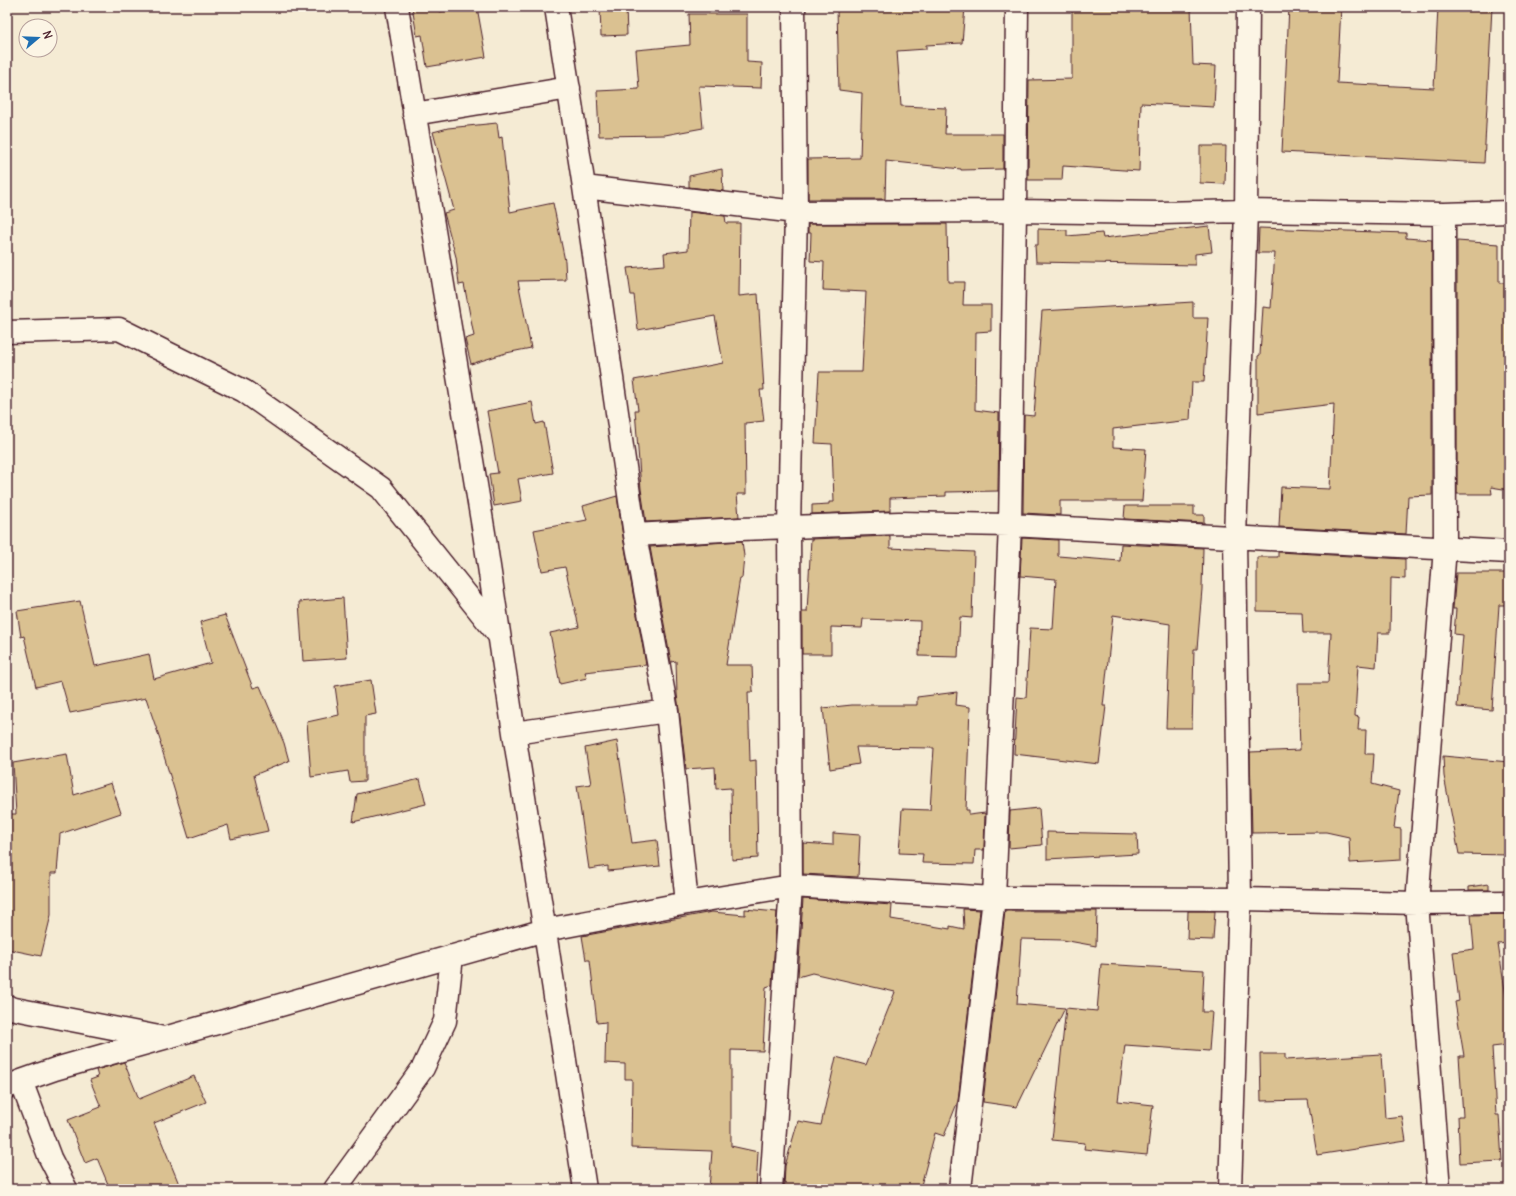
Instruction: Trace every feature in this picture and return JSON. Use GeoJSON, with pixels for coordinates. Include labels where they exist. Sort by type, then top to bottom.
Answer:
{"type":"FeatureCollection","features":[{"type":"Feature","properties":{"kind":"street"},"geometry":{"type":"LineString","coordinates":[[397,7],[484,533],[585,1189]]}},
{"type":"Feature","properties":{"kind":"street"},"geometry":{"type":"LineString","coordinates":[[556,7],[635,535],[667,712],[687,903]]}},
{"type":"Feature","properties":{"kind":"street"},"geometry":{"type":"LineString","coordinates":[[771,1189],[791,886],[789,527],[796,212],[794,7]]}},
{"type":"Feature","properties":{"kind":"street"},"geometry":{"type":"LineString","coordinates":[[960,1189],[994,898],[1010,525],[1016,211],[1017,7]]}},
{"type":"Feature","properties":{"kind":"street"},"geometry":{"type":"LineString","coordinates":[[1230,1189],[1240,899],[1235,538],[1246,211],[1248,7]]}},
{"type":"Feature","properties":{"kind":"street"},"geometry":{"type":"LineString","coordinates":[[414,114],[569,88]]}},
{"type":"Feature","properties":{"kind":"street"},"geometry":{"type":"LineString","coordinates":[[584,187],[796,212],[1016,211],[1160,213],[1246,211],[1444,214],[1509,212]]}},
{"type":"Feature","properties":{"kind":"street"},"geometry":{"type":"LineString","coordinates":[[1439,1189],[1417,903],[1445,548],[1444,214]]}},
{"type":"Feature","properties":{"kind":"street"},"geometry":{"type":"LineString","coordinates":[[7,332],[119,329],[244,391],[381,488],[499,635]]}},
{"type":"Feature","properties":{"kind":"street"},"geometry":{"type":"LineString","coordinates":[[635,535],[740,529],[899,523],[1010,525],[1509,552]]}},
{"type":"Feature","properties":{"kind":"street"},"geometry":{"type":"LineString","coordinates":[[514,733],[667,712]]}},
{"type":"Feature","properties":{"kind":"street"},"geometry":{"type":"LineString","coordinates":[[66,1189],[14,1084],[55,1069],[545,930],[687,903],[791,886],[994,898],[1240,899],[1417,903],[1509,902]]}},
{"type":"Feature","properties":{"kind":"street"},"geometry":{"type":"LineString","coordinates":[[335,1189],[423,1068],[445,1021],[452,956]]}},
{"type":"Feature","properties":{"kind":"street"},"geometry":{"type":"LineString","coordinates":[[7,1006],[10,1008],[164,1038]]}},
{"type":"Feature","properties":{"kind":"building"},"geometry":{"type":"Polygon","coordinates":[[[412,7],[438,7],[439,12],[467,7],[477,7],[486,57],[427,67],[422,35],[417,36],[412,7]]]}},
{"type":"Feature","properties":{"kind":"building"},"geometry":{"type":"Polygon","coordinates":[[[600,7],[626,7],[627,35],[601,36],[600,7]]]}},
{"type":"Feature","properties":{"kind":"building"},"geometry":{"type":"Polygon","coordinates":[[[965,7],[962,43],[926,45],[926,49],[897,51],[901,106],[946,108],[945,134],[1003,134],[1003,169],[961,170],[886,161],[885,199],[808,199],[808,159],[860,158],[862,93],[839,90],[837,8],[965,7]]]}},
{"type":"Feature","properties":{"kind":"building"},"geometry":{"type":"Polygon","coordinates":[[[1072,7],[1191,7],[1193,65],[1216,66],[1214,107],[1141,103],[1139,171],[1063,166],[1062,180],[1028,180],[1029,80],[1072,79],[1072,7]]]}},
{"type":"Feature","properties":{"kind":"building"},"geometry":{"type":"Polygon","coordinates":[[[1289,7],[1341,7],[1337,83],[1434,88],[1438,7],[1492,7],[1484,163],[1282,152],[1289,7]]]}},
{"type":"Feature","properties":{"kind":"building"},"geometry":{"type":"Polygon","coordinates":[[[689,14],[747,14],[747,62],[762,63],[761,88],[699,86],[703,128],[665,135],[599,136],[597,91],[639,89],[636,50],[690,45],[689,14]]]}},
{"type":"Feature","properties":{"kind":"building"},"geometry":{"type":"Polygon","coordinates":[[[497,123],[499,138],[502,137],[510,212],[553,203],[565,261],[566,280],[518,281],[531,348],[506,353],[471,364],[465,339],[474,336],[464,284],[459,285],[456,257],[444,213],[454,210],[433,132],[448,128],[497,123]]]}},
{"type":"Feature","properties":{"kind":"building"},"geometry":{"type":"Polygon","coordinates":[[[1200,146],[1226,146],[1225,184],[1200,183],[1200,146]]]}},
{"type":"Feature","properties":{"kind":"building"},"geometry":{"type":"Polygon","coordinates":[[[722,169],[723,191],[689,187],[689,176],[722,169]]]}},
{"type":"Feature","properties":{"kind":"building"},"geometry":{"type":"Polygon","coordinates":[[[689,212],[725,216],[726,223],[740,223],[739,296],[758,294],[764,390],[760,390],[764,421],[745,423],[746,494],[737,494],[739,517],[646,522],[641,489],[635,410],[638,410],[634,380],[723,363],[715,316],[638,330],[634,295],[631,295],[627,268],[665,265],[664,253],[688,250],[689,212]]]}},
{"type":"Feature","properties":{"kind":"building"},"geometry":{"type":"Polygon","coordinates":[[[808,224],[947,224],[948,282],[964,282],[963,305],[991,305],[991,331],[976,332],[975,410],[999,413],[998,491],[946,492],[946,496],[890,498],[890,511],[812,514],[812,505],[829,504],[829,502],[834,502],[832,444],[815,443],[819,372],[862,372],[866,292],[823,290],[824,262],[810,261],[811,233],[808,233],[808,224]]]}},
{"type":"Feature","properties":{"kind":"building"},"geometry":{"type":"Polygon","coordinates":[[[1209,226],[1212,252],[1195,254],[1195,265],[1036,262],[1035,245],[1038,245],[1038,229],[1067,230],[1067,236],[1102,233],[1103,238],[1209,226]]]}},
{"type":"Feature","properties":{"kind":"building"},"geometry":{"type":"Polygon","coordinates":[[[1259,228],[1406,233],[1406,238],[1432,240],[1432,495],[1408,496],[1406,534],[1279,527],[1281,487],[1330,489],[1334,404],[1258,413],[1258,356],[1260,355],[1263,307],[1271,308],[1275,253],[1258,253],[1259,228]]]}},
{"type":"Feature","properties":{"kind":"building"},"geometry":{"type":"Polygon","coordinates":[[[1457,241],[1499,244],[1499,283],[1509,283],[1509,490],[1491,487],[1492,494],[1457,494],[1457,241]]]}},
{"type":"Feature","properties":{"kind":"building"},"geometry":{"type":"Polygon","coordinates":[[[1193,302],[1193,318],[1208,318],[1204,382],[1192,382],[1190,420],[1113,429],[1113,447],[1146,449],[1142,501],[1060,501],[1060,515],[1023,513],[1024,415],[1034,416],[1042,311],[1193,302]]]}},
{"type":"Feature","properties":{"kind":"building"},"geometry":{"type":"Polygon","coordinates":[[[532,402],[536,424],[544,422],[553,473],[518,479],[522,501],[494,506],[489,474],[498,473],[487,411],[532,402]]]}},
{"type":"Feature","properties":{"kind":"building"},"geometry":{"type":"Polygon","coordinates":[[[617,496],[646,665],[585,672],[587,678],[560,684],[550,633],[579,627],[565,567],[542,571],[534,530],[587,520],[583,506],[617,496]]]}},
{"type":"Feature","properties":{"kind":"building"},"geometry":{"type":"Polygon","coordinates":[[[1125,506],[1194,506],[1194,515],[1204,515],[1204,523],[1124,519],[1125,506]]]}},
{"type":"Feature","properties":{"kind":"building"},"geometry":{"type":"Polygon","coordinates":[[[890,536],[890,548],[974,552],[972,618],[960,617],[958,657],[919,656],[920,621],[863,619],[862,628],[831,627],[831,654],[802,654],[802,612],[807,612],[811,539],[890,536]]]}},
{"type":"Feature","properties":{"kind":"building"},"geometry":{"type":"Polygon","coordinates":[[[1022,538],[1058,540],[1058,556],[1120,561],[1121,544],[1203,548],[1202,589],[1197,649],[1194,649],[1192,728],[1166,728],[1170,624],[1113,615],[1103,706],[1106,706],[1099,764],[1014,754],[1017,697],[1026,698],[1030,628],[1053,629],[1056,579],[1020,576],[1022,538]]]}},
{"type":"Feature","properties":{"kind":"building"},"geometry":{"type":"Polygon","coordinates":[[[742,541],[744,556],[742,578],[740,578],[726,665],[752,665],[753,692],[748,692],[750,761],[756,760],[758,858],[732,860],[731,788],[716,789],[715,767],[686,769],[677,694],[676,661],[671,662],[650,547],[742,541]]]}},
{"type":"Feature","properties":{"kind":"building"},"geometry":{"type":"Polygon","coordinates":[[[1278,552],[1405,559],[1405,579],[1391,578],[1390,633],[1378,633],[1376,667],[1358,665],[1355,716],[1359,717],[1358,730],[1366,730],[1365,754],[1374,754],[1372,784],[1399,791],[1394,828],[1401,829],[1401,860],[1350,863],[1349,837],[1326,832],[1252,833],[1250,752],[1300,750],[1298,683],[1328,683],[1331,633],[1303,633],[1302,612],[1257,611],[1257,557],[1278,557],[1278,552]]]}},
{"type":"Feature","properties":{"kind":"building"},"geometry":{"type":"Polygon","coordinates":[[[1456,573],[1509,573],[1509,605],[1499,605],[1492,710],[1457,707],[1463,635],[1454,634],[1456,609],[1453,609],[1456,573]]]}},
{"type":"Feature","properties":{"kind":"building"},"geometry":{"type":"Polygon","coordinates":[[[343,598],[347,658],[303,661],[299,602],[343,598]]]}},
{"type":"Feature","properties":{"kind":"building"},"geometry":{"type":"Polygon","coordinates":[[[80,601],[95,666],[149,654],[154,679],[211,663],[200,622],[225,615],[253,688],[260,686],[284,743],[289,761],[254,775],[268,831],[231,839],[228,825],[189,838],[160,743],[161,742],[146,698],[70,713],[61,681],[36,687],[24,636],[21,637],[17,611],[80,601]]]}},
{"type":"Feature","properties":{"kind":"building"},"geometry":{"type":"Polygon","coordinates":[[[371,680],[376,714],[365,716],[365,781],[350,782],[348,771],[311,777],[307,722],[339,715],[335,686],[371,680]]]}},
{"type":"Feature","properties":{"kind":"building"},"geometry":{"type":"Polygon","coordinates":[[[957,692],[956,705],[970,707],[966,810],[969,810],[969,815],[985,813],[984,850],[975,850],[974,864],[922,863],[923,854],[899,853],[902,809],[930,810],[934,748],[856,747],[859,764],[830,769],[823,708],[852,705],[917,705],[917,697],[957,692]]]}},
{"type":"Feature","properties":{"kind":"building"},"geometry":{"type":"Polygon","coordinates":[[[617,741],[632,843],[657,840],[660,866],[608,871],[608,866],[589,869],[577,786],[591,784],[585,748],[617,741]]]}},
{"type":"Feature","properties":{"kind":"building"},"geometry":{"type":"Polygon","coordinates":[[[67,754],[74,795],[111,783],[121,813],[60,834],[57,873],[51,873],[51,915],[41,956],[7,949],[7,814],[16,814],[13,763],[67,754]]]}},
{"type":"Feature","properties":{"kind":"building"},"geometry":{"type":"Polygon","coordinates":[[[1443,756],[1509,762],[1509,855],[1459,854],[1444,776],[1443,756]]]}},
{"type":"Feature","properties":{"kind":"building"},"geometry":{"type":"Polygon","coordinates":[[[420,779],[426,804],[353,822],[357,794],[420,779]]]}},
{"type":"Feature","properties":{"kind":"building"},"geometry":{"type":"Polygon","coordinates":[[[1039,808],[1042,845],[1009,848],[1010,811],[1039,808]]]}},
{"type":"Feature","properties":{"kind":"building"},"geometry":{"type":"Polygon","coordinates":[[[1047,832],[1137,834],[1138,854],[1047,859],[1047,832]]]}},
{"type":"Feature","properties":{"kind":"building"},"geometry":{"type":"Polygon","coordinates":[[[833,833],[860,835],[858,877],[803,874],[803,843],[833,845],[833,833]]]}},
{"type":"Feature","properties":{"kind":"building"},"geometry":{"type":"Polygon","coordinates":[[[1489,884],[1489,890],[1469,890],[1469,887],[1489,884]]]}},
{"type":"Feature","properties":{"kind":"building"},"geometry":{"type":"Polygon","coordinates":[[[803,899],[892,905],[891,919],[950,929],[950,926],[964,929],[963,909],[980,910],[958,1101],[944,1136],[935,1133],[920,1189],[784,1189],[785,1166],[798,1121],[821,1125],[836,1057],[866,1065],[895,992],[812,973],[798,977],[803,899]]]}},
{"type":"Feature","properties":{"kind":"building"},"geometry":{"type":"Polygon","coordinates":[[[745,909],[777,912],[772,985],[766,987],[763,1051],[731,1050],[731,1146],[758,1152],[756,1189],[709,1189],[712,1151],[631,1148],[632,1079],[625,1079],[625,1064],[605,1063],[606,1022],[597,1023],[590,960],[586,960],[582,936],[712,912],[745,915],[745,909]]]}},
{"type":"Feature","properties":{"kind":"building"},"geometry":{"type":"Polygon","coordinates":[[[1005,911],[1097,911],[1096,946],[1063,940],[1021,939],[1017,1004],[1065,1008],[1017,1107],[983,1102],[1005,911]]]}},
{"type":"Feature","properties":{"kind":"building"},"geometry":{"type":"Polygon","coordinates":[[[1188,911],[1215,911],[1213,940],[1187,939],[1188,911]]]}},
{"type":"Feature","properties":{"kind":"building"},"geometry":{"type":"Polygon","coordinates":[[[1509,914],[1509,943],[1498,944],[1509,1017],[1509,1045],[1492,1047],[1496,1115],[1499,1115],[1502,1161],[1460,1163],[1458,1116],[1463,1116],[1459,1056],[1464,1056],[1455,1002],[1459,1001],[1453,952],[1474,949],[1471,915],[1509,914]]]}},
{"type":"Feature","properties":{"kind":"building"},"geometry":{"type":"Polygon","coordinates":[[[1101,964],[1204,970],[1202,1012],[1212,1012],[1209,1051],[1125,1045],[1118,1101],[1153,1105],[1147,1155],[1084,1149],[1085,1143],[1052,1140],[1066,1008],[1097,1011],[1101,964]]]}},
{"type":"Feature","properties":{"kind":"building"},"geometry":{"type":"Polygon","coordinates":[[[1260,1054],[1285,1054],[1285,1060],[1381,1054],[1385,1118],[1402,1116],[1406,1141],[1317,1155],[1308,1100],[1261,1101],[1260,1054]]]}},
{"type":"Feature","properties":{"kind":"building"},"geometry":{"type":"Polygon","coordinates":[[[124,1062],[139,1099],[194,1076],[206,1102],[154,1123],[181,1189],[110,1189],[97,1158],[85,1163],[68,1120],[101,1107],[90,1080],[98,1077],[96,1070],[124,1062]]]}}]}
